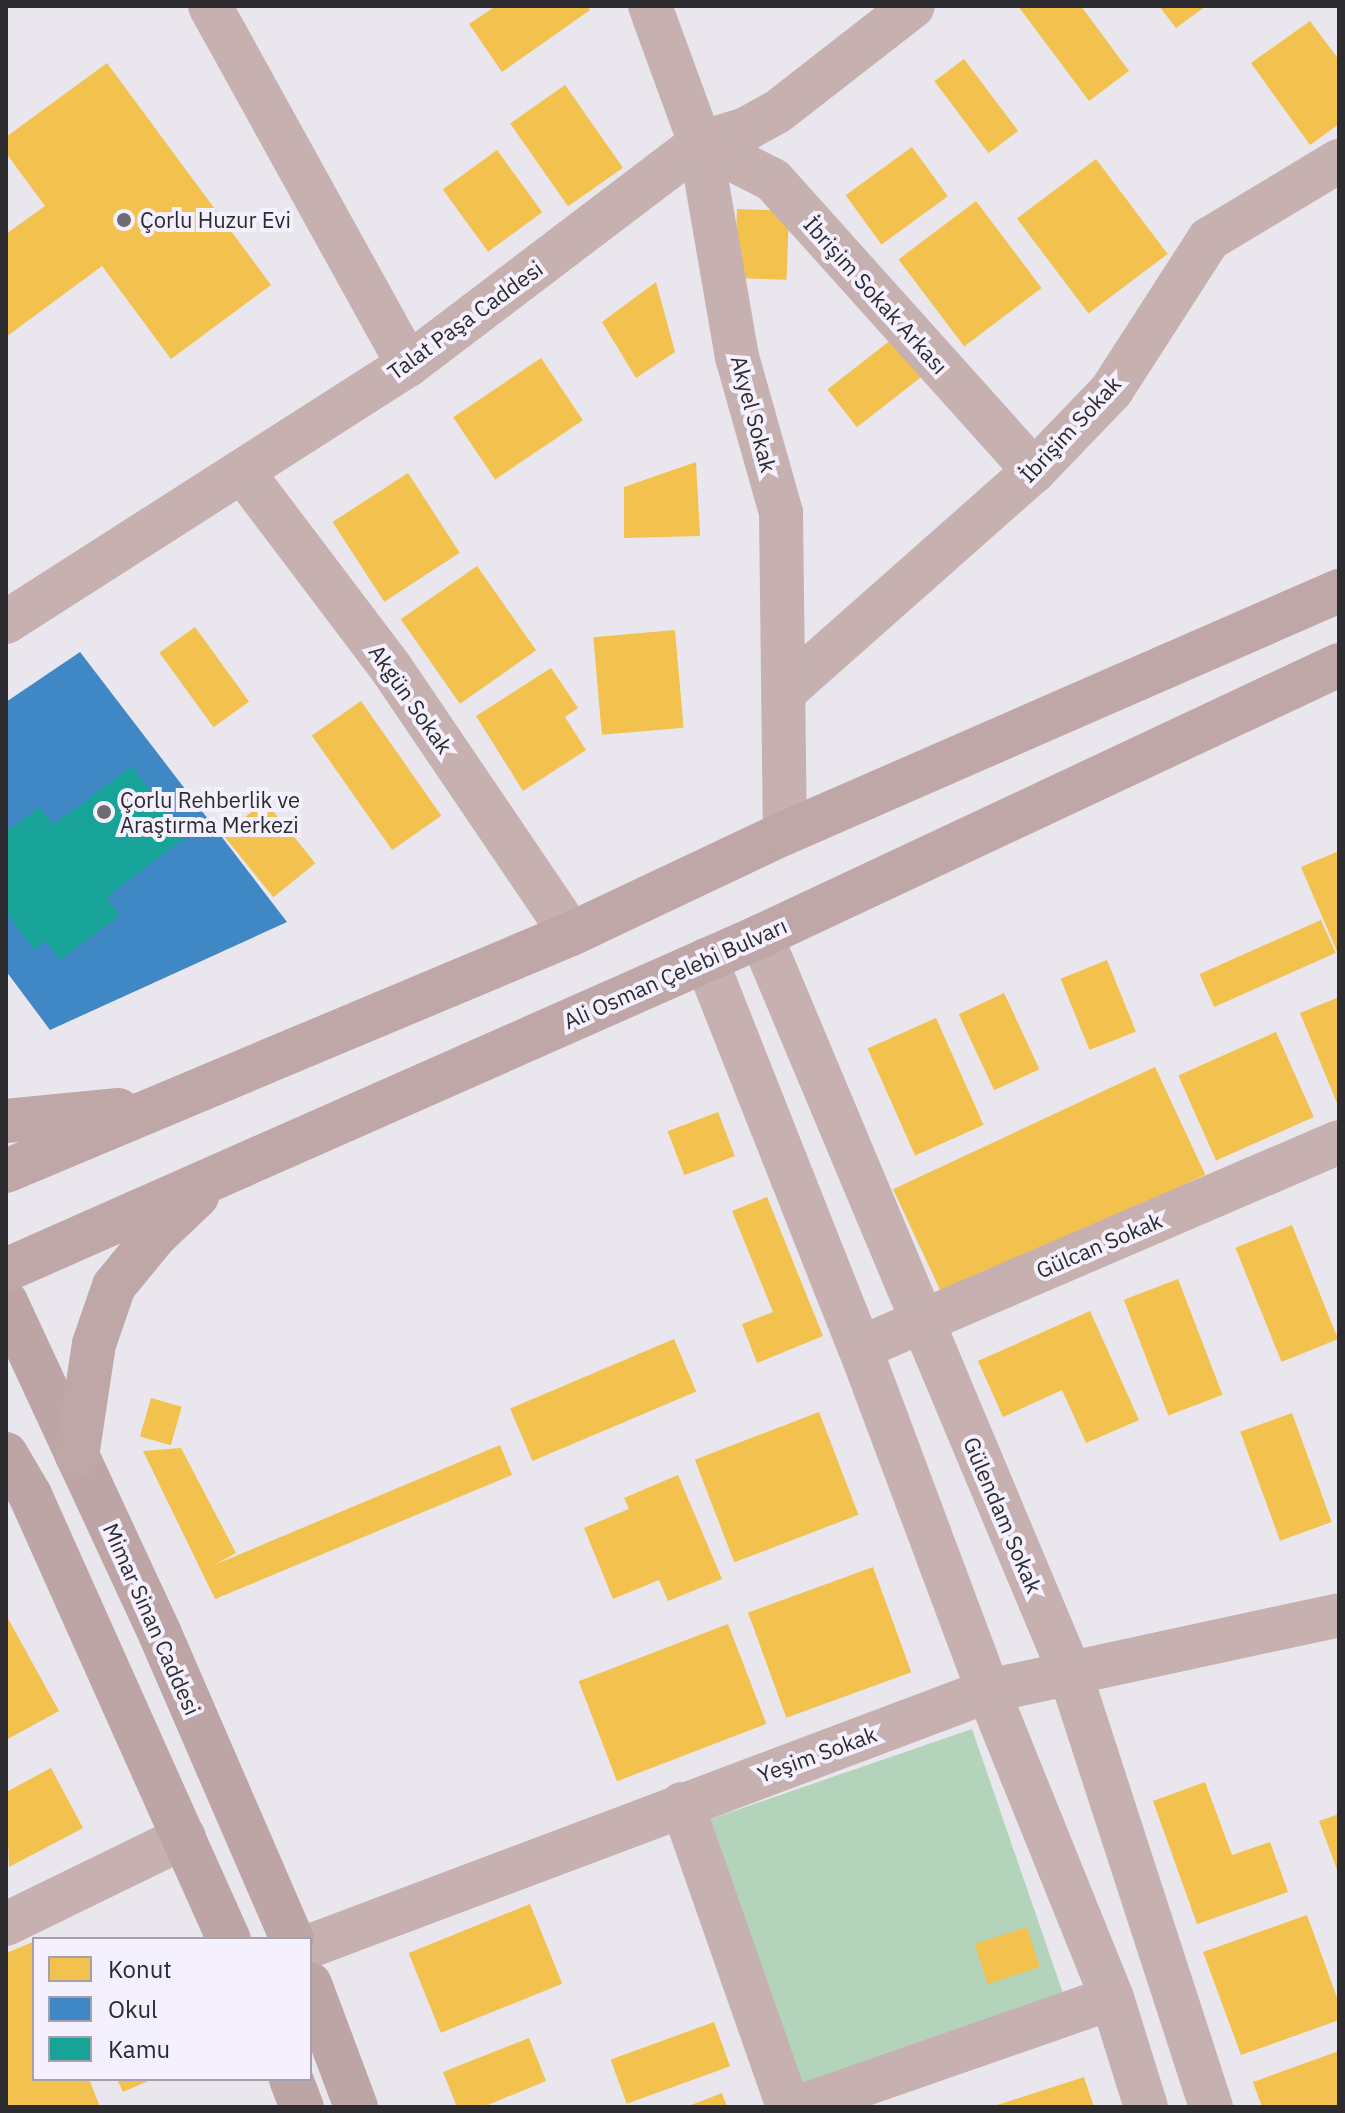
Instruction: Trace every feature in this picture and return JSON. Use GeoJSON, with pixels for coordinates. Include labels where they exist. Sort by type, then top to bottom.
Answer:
{"type":"FeatureCollection","features":[{"type":"Feature","properties":{"kind":"main road"},"geometry":{"type":"LineString","coordinates":[[6,1171],[571,934],[785,833],[1339,591]]}},
{"type":"Feature","properties":{"kind":"main road","name":"Ali Osman Çelebi Bulvarı"},"geometry":{"type":"LineString","coordinates":[[6,1270],[761,936],[1339,665]]}},
{"type":"Feature","properties":{"kind":"main road"},"geometry":{"type":"LineString","coordinates":[[6,1121],[164,1105]]}},
{"type":"Feature","properties":{"kind":"main road"},"geometry":{"type":"LineString","coordinates":[[77,1456],[94,1344],[114,1286],[155,1236],[219,1176]]}},
{"type":"Feature","properties":{"kind":"main road","name":"Mimar Sinan Caddesi"},"geometry":{"type":"LineString","coordinates":[[6,1302],[160,1634],[291,1937]]}},
{"type":"Feature","properties":{"kind":"main road"},"geometry":{"type":"LineString","coordinates":[[6,1454],[30,1495],[228,1937]]}},
{"type":"Feature","properties":{"kind":"main road"},"geometry":{"type":"LineString","coordinates":[[312,1989],[356,2107]]}},
{"type":"Feature","properties":{"kind":"main road"},"geometry":{"type":"LineString","coordinates":[[292,2081],[302,2107]]}},
{"type":"Feature","properties":{"kind":"street"},"geometry":{"type":"LineString","coordinates":[[210,6],[408,365]]}},
{"type":"Feature","properties":{"kind":"street","name":"Akyel Sokak"},"geometry":{"type":"LineString","coordinates":[[650,6],[700,143],[737,357],[781,513],[785,833]]}},
{"type":"Feature","properties":{"kind":"street","name":"Talat Paşa Caddesi"},"geometry":{"type":"LineString","coordinates":[[6,622],[408,365],[700,143],[746,129],[777,112],[913,6]]}},
{"type":"Feature","properties":{"kind":"street","name":"İbrişim Sokak Arkası"},"geometry":{"type":"LineString","coordinates":[[700,143],[773,180],[1034,471]]}},
{"type":"Feature","properties":{"kind":"street","name":"İbrişim Sokak"},"geometry":{"type":"LineString","coordinates":[[784,692],[1034,471],[1111,391],[1209,239],[1339,161]]}},
{"type":"Feature","properties":{"kind":"street","name":"Akgün Sokak"},"geometry":{"type":"LineString","coordinates":[[242,471],[391,668],[571,934]]}},
{"type":"Feature","properties":{"kind":"street","name":"Gülendam Sokak"},"geometry":{"type":"LineString","coordinates":[[761,936],[1070,1673],[1211,2107]]}},
{"type":"Feature","properties":{"kind":"street"},"geometry":{"type":"LineString","coordinates":[[706,960],[860,1348],[988,1691],[1112,1998],[1146,2107]]}},
{"type":"Feature","properties":{"kind":"street","name":"Gülcan Sokak"},"geometry":{"type":"LineString","coordinates":[[860,1348],[1339,1142]]}},
{"type":"Feature","properties":{"kind":"street","name":"Yeşim Sokak"},"geometry":{"type":"LineString","coordinates":[[312,1945],[988,1691],[1339,1615]]}},
{"type":"Feature","properties":{"kind":"street"},"geometry":{"type":"LineString","coordinates":[[682,1804],[788,2107]]}},
{"type":"Feature","properties":{"kind":"street"},"geometry":{"type":"LineString","coordinates":[[6,1924],[184,1837]]}},
{"type":"Feature","properties":{"kind":"street"},"geometry":{"type":"LineString","coordinates":[[799,2107],[1112,1998]]}},
{"type":"Feature","properties":{"kind":"green space"},"geometry":{"type":"Polygon","coordinates":[[[972,1729],[1066,2001],[791,2096],[697,1824],[972,1729]]]}},
{"type":"Feature","properties":{"kind":"building: Konut"},"geometry":{"type":"Polygon","coordinates":[[[496,6],[587,6],[590,10],[502,72],[469,24],[496,6]]]}},
{"type":"Feature","properties":{"kind":"building: Konut"},"geometry":{"type":"Polygon","coordinates":[[[1018,6],[1081,6],[1129,71],[1089,101],[1018,6]]]}},
{"type":"Feature","properties":{"kind":"building: Konut"},"geometry":{"type":"Polygon","coordinates":[[[1159,6],[1206,6],[1176,28],[1159,6]]]}},
{"type":"Feature","properties":{"kind":"building: Konut"},"geometry":{"type":"Polygon","coordinates":[[[1310,21],[1339,60],[1339,124],[1310,145],[1251,63],[1310,21]]]}},
{"type":"Feature","properties":{"kind":"building: Konut"},"geometry":{"type":"Polygon","coordinates":[[[964,59],[1018,131],[989,153],[934,81],[964,59]]]}},
{"type":"Feature","properties":{"kind":"building: Konut","name":"Çorlu Huzur Evi"},"geometry":{"type":"Polygon","coordinates":[[[107,63],[271,285],[171,359],[102,266],[6,337],[6,234],[45,206],[6,153],[6,137],[107,63]]]}},
{"type":"Feature","properties":{"kind":"building: Konut"},"geometry":{"type":"Polygon","coordinates":[[[565,85],[623,168],[568,206],[510,123],[565,85]]]}},
{"type":"Feature","properties":{"kind":"building: Konut"},"geometry":{"type":"Polygon","coordinates":[[[912,147],[948,196],[882,245],[846,195],[912,147]]]}},
{"type":"Feature","properties":{"kind":"building: Konut"},"geometry":{"type":"Polygon","coordinates":[[[497,150],[542,212],[488,252],[443,189],[497,150]]]}},
{"type":"Feature","properties":{"kind":"building: Konut"},"geometry":{"type":"Polygon","coordinates":[[[1096,159],[1168,254],[1089,314],[1017,219],[1096,159]]]}},
{"type":"Feature","properties":{"kind":"building: Konut"},"geometry":{"type":"Polygon","coordinates":[[[976,201],[1042,288],[964,346],[899,259],[976,201]]]}},
{"type":"Feature","properties":{"kind":"building: Konut"},"geometry":{"type":"Polygon","coordinates":[[[737,209],[789,211],[787,280],[735,278],[737,209]]]}},
{"type":"Feature","properties":{"kind":"building: Konut"},"geometry":{"type":"Polygon","coordinates":[[[656,282],[675,352],[636,378],[602,322],[656,282]]]}},
{"type":"Feature","properties":{"kind":"building: Konut"},"geometry":{"type":"Polygon","coordinates":[[[892,339],[922,377],[857,427],[827,389],[892,339]]]}},
{"type":"Feature","properties":{"kind":"building: Konut"},"geometry":{"type":"Polygon","coordinates":[[[541,358],[583,420],[495,479],[453,417],[541,358]]]}},
{"type":"Feature","properties":{"kind":"building: Konut"},"geometry":{"type":"Polygon","coordinates":[[[696,462],[700,536],[624,538],[624,487],[696,462]]]}},
{"type":"Feature","properties":{"kind":"building: Konut"},"geometry":{"type":"Polygon","coordinates":[[[408,473],[460,553],[384,602],[333,522],[408,473]]]}},
{"type":"Feature","properties":{"kind":"building: Konut"},"geometry":{"type":"Polygon","coordinates":[[[477,566],[536,650],[460,704],[401,619],[477,566]]]}},
{"type":"Feature","properties":{"kind":"building: Konut"},"geometry":{"type":"Polygon","coordinates":[[[195,627],[249,701],[213,727],[159,653],[195,627]]]}},
{"type":"Feature","properties":{"kind":"building: Konut"},"geometry":{"type":"Polygon","coordinates":[[[675,630],[684,728],[602,735],[593,637],[675,630]]]}},
{"type":"Feature","properties":{"kind":"building: Konut"},"geometry":{"type":"Polygon","coordinates":[[[551,668],[578,708],[565,717],[586,750],[523,791],[476,716],[551,668]]]}},
{"type":"Feature","properties":{"kind":"building: Konut"},"geometry":{"type":"Polygon","coordinates":[[[361,701],[441,816],[392,850],[312,735],[361,701]]]}},
{"type":"Feature","properties":{"kind":"building: Konut"},"geometry":{"type":"Polygon","coordinates":[[[265,801],[315,863],[273,897],[223,835],[265,801]]]}},
{"type":"Feature","properties":{"kind":"building: Konut"},"geometry":{"type":"Polygon","coordinates":[[[1339,851],[1339,956],[1301,867],[1339,851]]]}},
{"type":"Feature","properties":{"kind":"building: Konut"},"geometry":{"type":"Polygon","coordinates":[[[1321,920],[1336,953],[1214,1007],[1199,974],[1321,920]]]}},
{"type":"Feature","properties":{"kind":"building: Konut"},"geometry":{"type":"Polygon","coordinates":[[[1107,960],[1136,1031],[1089,1050],[1061,979],[1107,960]]]}},
{"type":"Feature","properties":{"kind":"building: Konut"},"geometry":{"type":"Polygon","coordinates":[[[1004,993],[1039,1069],[994,1090],[959,1014],[1004,993]]]}},
{"type":"Feature","properties":{"kind":"building: Konut"},"geometry":{"type":"Polygon","coordinates":[[[1339,997],[1339,1108],[1300,1013],[1339,997]]]}},
{"type":"Feature","properties":{"kind":"building: Konut"},"geometry":{"type":"Polygon","coordinates":[[[936,1018],[984,1125],[915,1155],[867,1049],[936,1018]]]}},
{"type":"Feature","properties":{"kind":"building: Konut"},"geometry":{"type":"Polygon","coordinates":[[[1276,1032],[1314,1117],[1216,1160],[1178,1076],[1276,1032]]]}},
{"type":"Feature","properties":{"kind":"building: Konut"},"geometry":{"type":"Polygon","coordinates":[[[1155,1067],[1205,1175],[943,1297],[893,1189],[1155,1067]]]}},
{"type":"Feature","properties":{"kind":"building: Konut"},"geometry":{"type":"Polygon","coordinates":[[[718,1112],[735,1156],[684,1175],[668,1131],[718,1112]]]}},
{"type":"Feature","properties":{"kind":"building: Konut"},"geometry":{"type":"Polygon","coordinates":[[[767,1197],[823,1336],[757,1363],[742,1324],[773,1312],[732,1211],[767,1197]]]}},
{"type":"Feature","properties":{"kind":"building: Konut"},"geometry":{"type":"Polygon","coordinates":[[[1292,1225],[1338,1339],[1282,1362],[1235,1248],[1292,1225]]]}},
{"type":"Feature","properties":{"kind":"building: Konut"},"geometry":{"type":"Polygon","coordinates":[[[1178,1279],[1222,1395],[1168,1416],[1124,1300],[1178,1279]]]}},
{"type":"Feature","properties":{"kind":"building: Konut"},"geometry":{"type":"Polygon","coordinates":[[[1090,1311],[1139,1420],[1086,1443],[1062,1390],[1003,1417],[978,1361],[1090,1311]]]}},
{"type":"Feature","properties":{"kind":"building: Konut"},"geometry":{"type":"Polygon","coordinates":[[[674,1339],[696,1391],[532,1461],[510,1409],[674,1339]]]}},
{"type":"Feature","properties":{"kind":"building: Konut"},"geometry":{"type":"Polygon","coordinates":[[[151,1398],[182,1407],[171,1445],[140,1436],[151,1398]]]}},
{"type":"Feature","properties":{"kind":"building: Konut"},"geometry":{"type":"Polygon","coordinates":[[[819,1412],[858,1515],[734,1562],[695,1460],[819,1412]]]}},
{"type":"Feature","properties":{"kind":"building: Konut"},"geometry":{"type":"Polygon","coordinates":[[[1292,1413],[1332,1522],[1280,1541],[1240,1432],[1292,1413]]]}},
{"type":"Feature","properties":{"kind":"building: Konut"},"geometry":{"type":"Polygon","coordinates":[[[500,1445],[512,1475],[215,1599],[143,1451],[181,1448],[236,1553],[214,1565],[500,1445]]]}},
{"type":"Feature","properties":{"kind":"building: Konut"},"geometry":{"type":"Polygon","coordinates":[[[678,1475],[722,1579],[668,1601],[659,1580],[613,1599],[584,1528],[629,1509],[624,1498],[678,1475]]]}},
{"type":"Feature","properties":{"kind":"building: Konut"},"geometry":{"type":"Polygon","coordinates":[[[873,1567],[911,1672],[786,1718],[748,1612],[873,1567]]]}},
{"type":"Feature","properties":{"kind":"building: Konut"},"geometry":{"type":"Polygon","coordinates":[[[6,1615],[59,1711],[6,1740],[6,1615]]]}},
{"type":"Feature","properties":{"kind":"building: Konut"},"geometry":{"type":"Polygon","coordinates":[[[728,1624],[766,1724],[617,1781],[579,1681],[728,1624]]]}},
{"type":"Feature","properties":{"kind":"building: Konut"},"geometry":{"type":"Polygon","coordinates":[[[51,1768],[83,1828],[9,1867],[6,1792],[51,1768]]]}},
{"type":"Feature","properties":{"kind":"building: Konut"},"geometry":{"type":"Polygon","coordinates":[[[1205,1782],[1232,1855],[1270,1842],[1288,1892],[1197,1924],[1153,1801],[1205,1782]]]}},
{"type":"Feature","properties":{"kind":"building: Konut"},"geometry":{"type":"Polygon","coordinates":[[[1339,1814],[1339,1875],[1319,1821],[1339,1814]]]}},
{"type":"Feature","properties":{"kind":"building: Konut"},"geometry":{"type":"Polygon","coordinates":[[[530,1904],[562,1984],[441,2033],[409,1953],[530,1904]]]}},
{"type":"Feature","properties":{"kind":"building: Konut"},"geometry":{"type":"Polygon","coordinates":[[[1307,1915],[1339,2003],[1339,2020],[1241,2055],[1203,1952],[1307,1915]]]}},
{"type":"Feature","properties":{"kind":"building: Konut"},"geometry":{"type":"Polygon","coordinates":[[[1027,1927],[1040,1967],[988,1984],[975,1944],[1027,1927]]]}},
{"type":"Feature","properties":{"kind":"building: Konut"},"geometry":{"type":"Polygon","coordinates":[[[32,1942],[32,2081],[90,2081],[100,2107],[6,2107],[6,1953],[32,1942]]]}},
{"type":"Feature","properties":{"kind":"building: Konut"},"geometry":{"type":"Polygon","coordinates":[[[714,2022],[730,2066],[627,2104],[611,2060],[714,2022]]]}},
{"type":"Feature","properties":{"kind":"building: Konut"},"geometry":{"type":"Polygon","coordinates":[[[529,2038],[546,2081],[483,2107],[457,2107],[443,2072],[529,2038]]]}},
{"type":"Feature","properties":{"kind":"building: Konut"},"geometry":{"type":"Polygon","coordinates":[[[1339,2051],[1339,2107],[1262,2107],[1253,2082],[1339,2051]]]}},
{"type":"Feature","properties":{"kind":"building: Konut"},"geometry":{"type":"Polygon","coordinates":[[[1084,2077],[1094,2107],[994,2107],[994,2106],[1084,2077]]]}},
{"type":"Feature","properties":{"kind":"building: Konut"},"geometry":{"type":"Polygon","coordinates":[[[118,2081],[148,2081],[123,2092],[118,2081]]]}},
{"type":"Feature","properties":{"kind":"building: Konut"},"geometry":{"type":"Polygon","coordinates":[[[722,2093],[727,2107],[686,2107],[722,2093]]]}},
{"type":"Feature","properties":{"kind":"building: Okul","name":"Çorlu Rehberlik ve Araştırma Merkezi"},"geometry":{"type":"Polygon","coordinates":[[[80,652],[287,922],[50,1030],[6,971],[6,702],[80,652]]]}},
{"type":"Feature","properties":{"kind":"building: Kamu"},"geometry":{"type":"Polygon","coordinates":[[[132,766],[185,838],[106,897],[120,915],[60,960],[46,941],[34,950],[6,912],[6,832],[40,807],[53,825],[132,766]]]}},
{"type":"Feature","properties":{"kind":"place","name":"Çorlu Huzur Evi"},"geometry":{"type":"Point","coordinates":[124,220]}},
{"type":"Feature","properties":{"kind":"place","name":"Çorlu Rehberlik ve Araştırma Merkezi"},"geometry":{"type":"Point","coordinates":[104,812]}}]}
